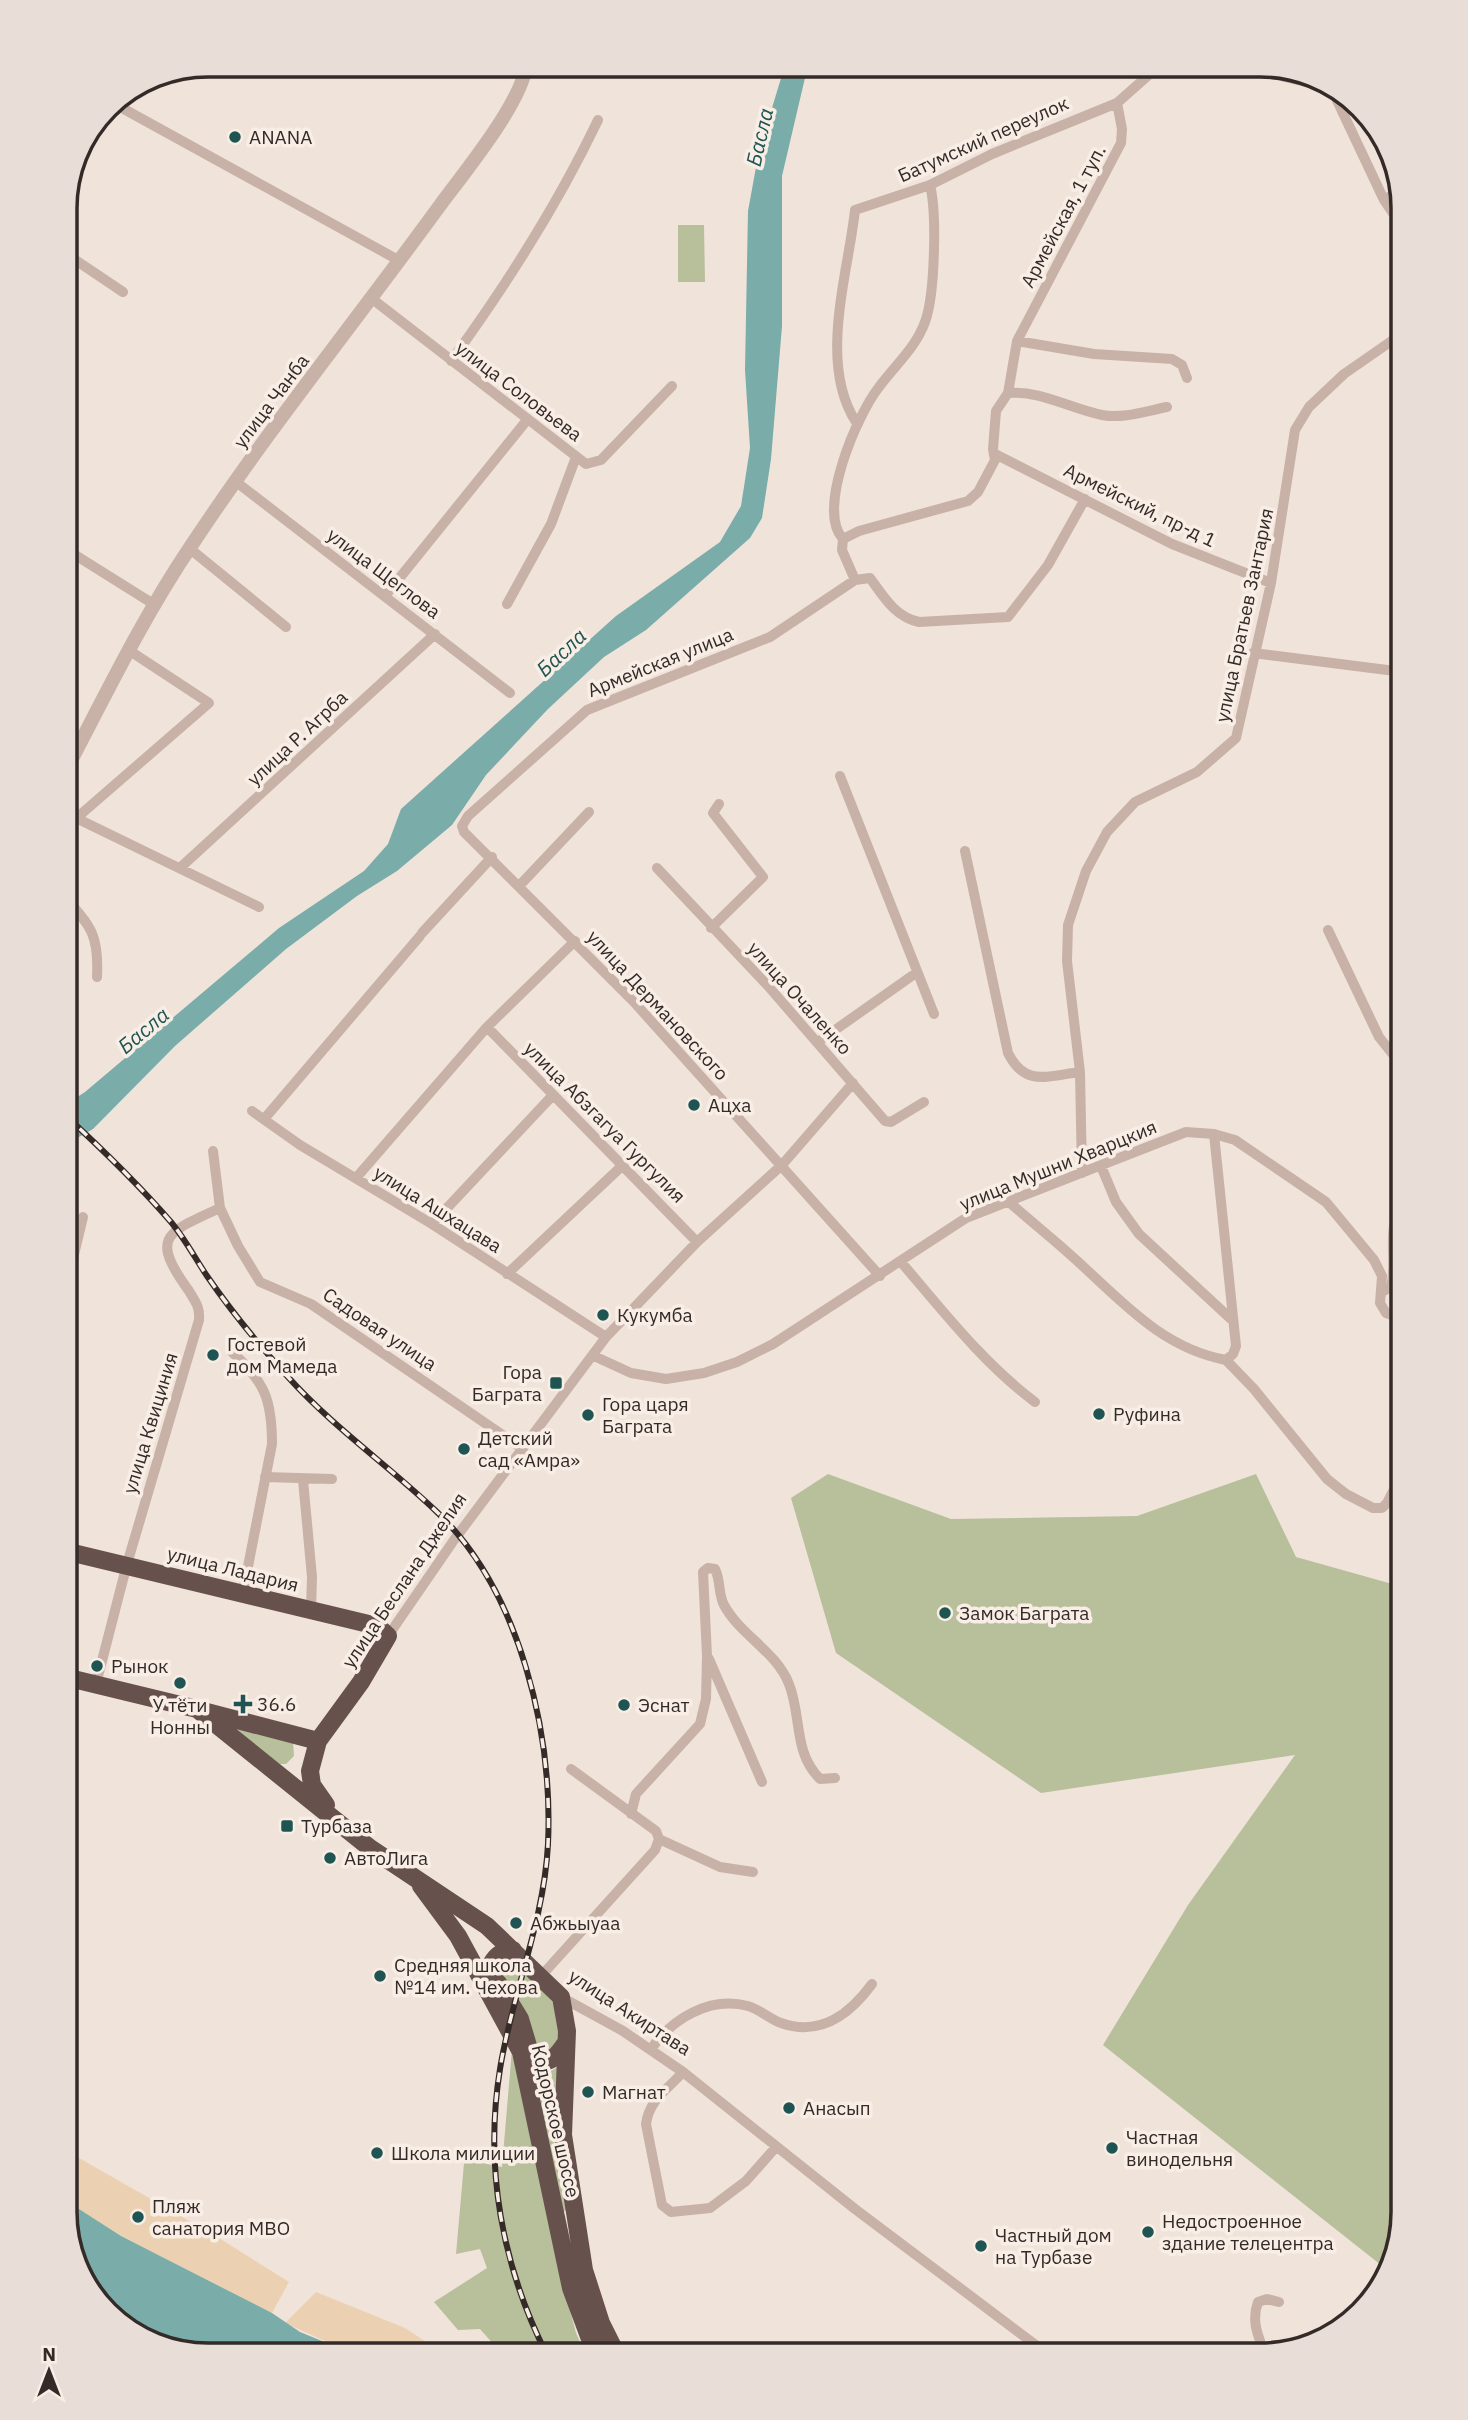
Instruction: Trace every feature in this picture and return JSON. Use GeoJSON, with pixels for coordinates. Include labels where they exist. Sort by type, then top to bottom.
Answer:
{"type":"FeatureCollection","features":[{"type":"Feature","properties":{"kind":"highway","name":"улица Ладария"},"geometry":{"type":"LineString","coordinates":[[77,1554],[377,1626],[388,1636]]}},
{"type":"Feature","properties":{"kind":"highway","name":"улица Беслана Джелия"},"geometry":{"type":"LineString","coordinates":[[335,1819],[312,1785],[310,1771],[318,1741],[361,1682],[388,1636]]}},
{"type":"Feature","properties":{"kind":"highway","name":"улица Акиртава"},"geometry":{"type":"LineString","coordinates":[[77,1680],[197,1709],[370,1848],[468,1911],[542,1975],[561,1997]]}},
{"type":"Feature","properties":{"kind":"highway"},"geometry":{"type":"LineString","coordinates":[[197,1709],[318,1741]]}},
{"type":"Feature","properties":{"kind":"highway","name":"Кодорское шоссе"},"geometry":{"type":"LineString","coordinates":[[415,1878],[452,1927],[518,2044],[571,2288],[592,2343]]}},
{"type":"Feature","properties":{"kind":"highway"},"geometry":{"type":"LineString","coordinates":[[452,1927],[489,1969],[520,2019],[536,2061],[545,2063],[554,2059],[565,2043]]}},
{"type":"Feature","properties":{"kind":"highway"},"geometry":{"type":"LineString","coordinates":[[489,1969],[493,1958],[499,1953],[513,1950]]}},
{"type":"Feature","properties":{"kind":"highway","name":"Кодорское шоссе"},"geometry":{"type":"LineString","coordinates":[[561,1997],[566,2021],[564,2135],[584,2270],[601,2323],[611,2343]]}},
{"type":"Feature","properties":{"kind":"highway"},"geometry":{"type":"LineString","coordinates":[[530,2049],[533,2108]]}},
{"type":"Feature","properties":{"kind":"street","name":"улица Чанба"},"geometry":{"type":"LineString","coordinates":[[77,750],[189,548],[235,481],[478,155],[523,77]]}},
{"type":"Feature","properties":{"kind":"street","name":"Батумский переулок"},"geometry":{"type":"LineString","coordinates":[[856,422],[844,404],[836,354],[855,210],[930,185],[992,154],[1116,103],[1146,77]]}},
{"type":"Feature","properties":{"kind":"street","name":"Армейская, 1 туп."},"geometry":{"type":"LineString","coordinates":[[842,539],[859,531],[968,501],[985,481],[995,454],[993,449],[996,411],[1008,393],[1017,341],[1121,144],[1122,129],[1116,103]]}},
{"type":"Feature","properties":{"kind":"street"},"geometry":{"type":"LineString","coordinates":[[1339,104],[1391,210]]}},
{"type":"Feature","properties":{"kind":"street"},"geometry":{"type":"LineString","coordinates":[[123,109],[400,261]]}},
{"type":"Feature","properties":{"kind":"street"},"geometry":{"type":"LineString","coordinates":[[451,361],[528,250],[569,180],[598,120]]}},
{"type":"Feature","properties":{"kind":"street"},"geometry":{"type":"LineString","coordinates":[[930,185],[936,208],[926,320],[918,339],[899,366],[879,387],[856,422],[834,502],[832,520],[835,531],[842,539],[842,550],[855,580],[870,578],[893,608],[906,619],[919,622],[1008,617],[1048,565],[1085,499]]}},
{"type":"Feature","properties":{"kind":"street"},"geometry":{"type":"LineString","coordinates":[[1384,200],[1390,196]]}},
{"type":"Feature","properties":{"kind":"street"},"geometry":{"type":"LineString","coordinates":[[77,261],[123,292]]}},
{"type":"Feature","properties":{"kind":"street","name":"улица Соловьева"},"geometry":{"type":"LineString","coordinates":[[371,298],[586,464],[601,460],[672,386]]}},
{"type":"Feature","properties":{"kind":"street"},"geometry":{"type":"LineString","coordinates":[[1017,341],[1094,354],[1172,359],[1182,365],[1187,378]]}},
{"type":"Feature","properties":{"kind":"street","name":"улица Братьев Зантария"},"geometry":{"type":"LineString","coordinates":[[1082,1173],[1080,1072],[1067,961],[1068,925],[1086,871],[1107,832],[1135,802],[1197,772],[1236,738],[1253,653],[1271,583],[1295,430],[1309,407],[1344,374],[1391,341]]}},
{"type":"Feature","properties":{"kind":"street"},"geometry":{"type":"LineString","coordinates":[[1008,393],[1023,391],[1105,416],[1127,416],[1167,407]]}},
{"type":"Feature","properties":{"kind":"street"},"geometry":{"type":"LineString","coordinates":[[385,596],[527,419]]}},
{"type":"Feature","properties":{"kind":"street","name":"Армейский, пр-д 1"},"geometry":{"type":"LineString","coordinates":[[995,454],[1172,544],[1271,583]]}},
{"type":"Feature","properties":{"kind":"street"},"geometry":{"type":"LineString","coordinates":[[507,604],[551,524],[576,457]]}},
{"type":"Feature","properties":{"kind":"street","name":"улица Щеглова"},"geometry":{"type":"LineString","coordinates":[[235,481],[510,693]]}},
{"type":"Feature","properties":{"kind":"street"},"geometry":{"type":"LineString","coordinates":[[189,548],[286,626]]}},
{"type":"Feature","properties":{"kind":"street"},"geometry":{"type":"LineString","coordinates":[[77,556],[155,605]]}},
{"type":"Feature","properties":{"kind":"street","name":"Армейская улица"},"geometry":{"type":"LineString","coordinates":[[462,826],[468,816],[587,709],[770,638],[855,580]]}},
{"type":"Feature","properties":{"kind":"street","name":"улица Р. Агрба"},"geometry":{"type":"LineString","coordinates":[[181,867],[435,634]]}},
{"type":"Feature","properties":{"kind":"street"},"geometry":{"type":"LineString","coordinates":[[77,817],[209,703],[130,651]]}},
{"type":"Feature","properties":{"kind":"street"},"geometry":{"type":"LineString","coordinates":[[1253,653],[1391,670]]}},
{"type":"Feature","properties":{"kind":"street"},"geometry":{"type":"LineString","coordinates":[[840,776],[934,1014]]}},
{"type":"Feature","properties":{"kind":"street"},"geometry":{"type":"LineString","coordinates":[[711,928],[763,877],[713,813],[719,804]]}},
{"type":"Feature","properties":{"kind":"street"},"geometry":{"type":"LineString","coordinates":[[520,885],[589,812]]}},
{"type":"Feature","properties":{"kind":"street"},"geometry":{"type":"LineString","coordinates":[[77,818],[259,907]]}},
{"type":"Feature","properties":{"kind":"street","name":"улица Дермановского"},"geometry":{"type":"LineString","coordinates":[[462,826],[575,942],[782,1165],[880,1276]]}},
{"type":"Feature","properties":{"kind":"street"},"geometry":{"type":"LineString","coordinates":[[965,851],[1011,1060],[1024,1075],[1034,1077],[1080,1072]]}},
{"type":"Feature","properties":{"kind":"street"},"geometry":{"type":"LineString","coordinates":[[265,1118],[421,934],[492,857]]}},
{"type":"Feature","properties":{"kind":"street","name":"улица Очаленко"},"geometry":{"type":"LineString","coordinates":[[657,868],[818,1042],[885,1121],[891,1122],[924,1101]]}},
{"type":"Feature","properties":{"kind":"street"},"geometry":{"type":"LineString","coordinates":[[77,910],[89,922],[97,948],[97,977]]}},
{"type":"Feature","properties":{"kind":"street"},"geometry":{"type":"LineString","coordinates":[[1328,930],[1379,1037],[1391,1052]]}},
{"type":"Feature","properties":{"kind":"street"},"geometry":{"type":"LineString","coordinates":[[356,1178],[487,1027],[575,942]]}},
{"type":"Feature","properties":{"kind":"street"},"geometry":{"type":"LineString","coordinates":[[818,1042],[916,973]]}},
{"type":"Feature","properties":{"kind":"street","name":"улица Абзгагуа Гургулия"},"geometry":{"type":"LineString","coordinates":[[487,1027],[698,1242]]}},
{"type":"Feature","properties":{"kind":"street","name":"улица Беслана Джелия"},"geometry":{"type":"LineString","coordinates":[[388,1636],[606,1337],[698,1242],[782,1165],[853,1083]]}},
{"type":"Feature","properties":{"kind":"street"},"geometry":{"type":"LineString","coordinates":[[432,1224],[553,1095]]}},
{"type":"Feature","properties":{"kind":"street","name":"улица Ашхацава"},"geometry":{"type":"LineString","coordinates":[[252,1111],[606,1337]]}},
{"type":"Feature","properties":{"kind":"street","name":"улица Мушни Хварцкия"},"geometry":{"type":"LineString","coordinates":[[594,1356],[631,1373],[666,1379],[704,1373],[773,1344],[966,1218],[1186,1132],[1214,1134],[1236,1140],[1326,1202],[1374,1260],[1382,1276],[1380,1303],[1386,1313],[1391,1315]]}},
{"type":"Feature","properties":{"kind":"street"},"geometry":{"type":"LineString","coordinates":[[1214,1134],[1231,1320],[1236,1346],[1233,1354],[1226,1360]]}},
{"type":"Feature","properties":{"kind":"street","name":"Садовая улица"},"geometry":{"type":"LineString","coordinates":[[213,1151],[220,1208],[238,1246],[260,1282],[312,1304],[523,1449]]}},
{"type":"Feature","properties":{"kind":"street"},"geometry":{"type":"LineString","coordinates":[[507,1273],[623,1165]]}},
{"type":"Feature","properties":{"kind":"street"},"geometry":{"type":"LineString","coordinates":[[1101,1166],[1116,1202],[1139,1234],[1231,1320]]}},
{"type":"Feature","properties":{"kind":"street"},"geometry":{"type":"LineString","coordinates":[[1009,1202],[1086,1269],[1136,1318],[1202,1356],[1226,1360],[1254,1389],[1327,1479],[1346,1494],[1373,1508],[1382,1508],[1391,1495]]}},
{"type":"Feature","properties":{"kind":"street","name":"улица Квициния"},"geometry":{"type":"LineString","coordinates":[[96,1685],[127,1564],[199,1321],[200,1307],[167,1260],[165,1248],[169,1237],[191,1221],[220,1208]]}},
{"type":"Feature","properties":{"kind":"street"},"geometry":{"type":"LineString","coordinates":[[77,1242],[83,1217]]}},
{"type":"Feature","properties":{"kind":"street"},"geometry":{"type":"LineString","coordinates":[[901,1262],[968,1340],[1010,1383],[1035,1402]]}},
{"type":"Feature","properties":{"kind":"street"},"geometry":{"type":"LineString","coordinates":[[1382,1292],[1391,1287]]}},
{"type":"Feature","properties":{"kind":"street"},"geometry":{"type":"LineString","coordinates":[[232,1352],[261,1382],[268,1396],[272,1444],[243,1592]]}},
{"type":"Feature","properties":{"kind":"street"},"geometry":{"type":"LineString","coordinates":[[265,1477],[332,1479]]}},
{"type":"Feature","properties":{"kind":"street"},"geometry":{"type":"LineString","coordinates":[[303,1479],[312,1577],[311,1610]]}},
{"type":"Feature","properties":{"kind":"street"},"geometry":{"type":"LineString","coordinates":[[631,1814],[636,1794],[700,1724],[706,1699],[707,1656],[703,1572],[708,1568],[715,1569],[719,1577],[723,1604],[776,1662],[789,1682],[802,1754],[810,1769],[820,1779],[835,1778]]}},
{"type":"Feature","properties":{"kind":"street"},"geometry":{"type":"LineString","coordinates":[[707,1656],[762,1782]]}},
{"type":"Feature","properties":{"kind":"street"},"geometry":{"type":"LineString","coordinates":[[542,1975],[656,1850],[659,1839],[656,1830],[571,1769]]}},
{"type":"Feature","properties":{"kind":"street"},"geometry":{"type":"LineString","coordinates":[[659,1839],[720,1867],[752,1872]]}},
{"type":"Feature","properties":{"kind":"street"},"geometry":{"type":"LineString","coordinates":[[651,2049],[662,2032],[682,2016],[714,2007],[748,2006],[785,2024],[826,2025],[859,2002],[872,1984]]}},
{"type":"Feature","properties":{"kind":"street","name":"улица Акиртава"},"geometry":{"type":"LineString","coordinates":[[561,1997],[651,2049],[683,2072],[776,2147],[1033,2343]]}},
{"type":"Feature","properties":{"kind":"street"},"geometry":{"type":"LineString","coordinates":[[683,2072],[648,2111],[646,2124],[662,2205],[671,2212],[710,2208],[746,2181],[776,2147]]}},
{"type":"Feature","properties":{"kind":"street"},"geometry":{"type":"LineString","coordinates":[[1261,2343],[1254,2325],[1254,2312],[1258,2302],[1267,2299],[1279,2302]]}},
{"type":"Feature","properties":{"kind":"green space"},"geometry":{"type":"Polygon","coordinates":[[[678,225],[704,225],[705,282],[678,282],[678,225]]]}},
{"type":"Feature","properties":{"kind":"green space"},"geometry":{"type":"Polygon","coordinates":[[[828,1474],[951,1519],[1137,1516],[1256,1474],[1296,1557],[1391,1584],[1391,2212],[1387,2246],[1380,2264],[1103,2045],[1188,1905],[1295,1755],[1041,1793],[836,1653],[791,1498],[828,1474]]]}},
{"type":"Feature","properties":{"kind":"green space"},"geometry":{"type":"Polygon","coordinates":[[[222,1721],[293,1741],[294,1756],[286,1764],[280,1764],[222,1721]]]}},
{"type":"Feature","properties":{"kind":"green space"},"geometry":{"type":"Polygon","coordinates":[[[513,1956],[545,1991],[559,2016],[560,2030],[556,2043],[545,2057],[537,2051],[527,2024],[497,1972],[498,1962],[513,1956]]]}},
{"type":"Feature","properties":{"kind":"green space"},"geometry":{"type":"Polygon","coordinates":[[[512,2049],[558,2264],[581,2343],[492,2343],[480,2329],[458,2330],[434,2302],[487,2268],[480,2249],[456,2254],[465,2152],[470,2147],[482,2163],[502,2167],[512,2049]]]}},
{"type":"Feature","properties":{"kind":"green space"},"geometry":{"type":"Polygon","coordinates":[[[559,2066],[570,2209],[561,2212],[536,2075],[537,2070],[546,2074],[559,2066]]]}},
{"type":"Feature","properties":{"kind":"sand","name":"Пляж санатория МВО"},"geometry":{"type":"Polygon","coordinates":[[[77,2157],[214,2235],[289,2282],[272,2313],[121,2236],[77,2208],[77,2157]]]}},
{"type":"Feature","properties":{"kind":"sand"},"geometry":{"type":"Polygon","coordinates":[[[316,2292],[405,2328],[428,2343],[329,2343],[285,2323],[316,2292]]]}},
{"type":"Feature","properties":{"kind":"water"},"geometry":{"type":"Polygon","coordinates":[[[781,77],[805,77],[782,176],[782,326],[771,459],[762,518],[750,538],[646,630],[604,657],[548,709],[486,775],[452,825],[397,871],[357,896],[286,949],[175,1046],[93,1129],[77,1138],[77,1097],[279,928],[364,871],[388,844],[401,809],[616,616],[720,542],[741,506],[750,448],[745,370],[748,211],[759,151],[781,77]]]}},
{"type":"Feature","properties":{"kind":"water"},"geometry":{"type":"Polygon","coordinates":[[[77,2208],[121,2236],[272,2313],[300,2332],[327,2343],[200,2343],[166,2336],[135,2321],[110,2298],[91,2270],[81,2246],[77,2208]]]}},
{"type":"Feature","properties":{"kind":"railway"},"geometry":{"type":"LineString","coordinates":[[77,1127],[171,1222],[226,1302],[288,1377],[324,1413],[437,1512],[466,1544],[490,1582],[510,1622],[526,1666],[537,1711],[548,1801],[548,1844],[534,1930],[505,2041],[494,2143],[496,2180],[508,2252],[518,2287],[541,2343]]}},
{"type":"Feature","properties":{"kind":"place","name":"ANANA"},"geometry":{"type":"Point","coordinates":[235,137]}},
{"type":"Feature","properties":{"kind":"place","name":"Ацха"},"geometry":{"type":"Point","coordinates":[694,1105]}},
{"type":"Feature","properties":{"kind":"place","name":"Кукумба"},"geometry":{"type":"Point","coordinates":[603,1315]}},
{"type":"Feature","properties":{"kind":"place","name":"Гостевой дом Мамеда"},"geometry":{"type":"Point","coordinates":[213,1355]}},
{"type":"Feature","properties":{"kind":"place","name":"Гора Баграта"},"geometry":{"type":"Point","coordinates":[556,1383]}},
{"type":"Feature","properties":{"kind":"place","name":"Руфина"},"geometry":{"type":"Point","coordinates":[1099,1414]}},
{"type":"Feature","properties":{"kind":"place","name":"Гора царя Баграта"},"geometry":{"type":"Point","coordinates":[588,1415]}},
{"type":"Feature","properties":{"kind":"place","name":"Детский сад «Амра»"},"geometry":{"type":"Point","coordinates":[464,1449]}},
{"type":"Feature","properties":{"kind":"place","name":"Замок Баграта"},"geometry":{"type":"Point","coordinates":[945,1613]}},
{"type":"Feature","properties":{"kind":"place","name":"Рынок"},"geometry":{"type":"Point","coordinates":[97,1666]}},
{"type":"Feature","properties":{"kind":"place","name":"У тёти Нонны"},"geometry":{"type":"Point","coordinates":[180,1683]}},
{"type":"Feature","properties":{"kind":"place","name":"36.6"},"geometry":{"type":"Point","coordinates":[243,1704]}},
{"type":"Feature","properties":{"kind":"place","name":"Эснат"},"geometry":{"type":"Point","coordinates":[624,1705]}},
{"type":"Feature","properties":{"kind":"place","name":"Турбаза"},"geometry":{"type":"Point","coordinates":[287,1826]}},
{"type":"Feature","properties":{"kind":"place","name":"АвтоЛига"},"geometry":{"type":"Point","coordinates":[330,1858]}},
{"type":"Feature","properties":{"kind":"place","name":"Абжьыуаа"},"geometry":{"type":"Point","coordinates":[516,1923]}},
{"type":"Feature","properties":{"kind":"place","name":"Средняя школа №14 им. Чехова"},"geometry":{"type":"Point","coordinates":[380,1976]}},
{"type":"Feature","properties":{"kind":"place","name":"Магнат"},"geometry":{"type":"Point","coordinates":[588,2092]}},
{"type":"Feature","properties":{"kind":"place","name":"Анасып"},"geometry":{"type":"Point","coordinates":[789,2108]}},
{"type":"Feature","properties":{"kind":"place","name":"Частная винодельня"},"geometry":{"type":"Point","coordinates":[1112,2148]}},
{"type":"Feature","properties":{"kind":"place","name":"Школа милиции"},"geometry":{"type":"Point","coordinates":[377,2153]}},
{"type":"Feature","properties":{"kind":"place","name":"Пляж санатория МВО"},"geometry":{"type":"Point","coordinates":[138,2217]}},
{"type":"Feature","properties":{"kind":"place","name":"Недостроенное здание телецентра"},"geometry":{"type":"Point","coordinates":[1148,2232]}},
{"type":"Feature","properties":{"kind":"place","name":"Частный дом на Турбазе"},"geometry":{"type":"Point","coordinates":[981,2246]}},
{"type":"Feature","properties":{"kind":"water label","name":"Басла"},"geometry":{"type":"Point","coordinates":[759,137]}},
{"type":"Feature","properties":{"kind":"water label","name":"Басла"},"geometry":{"type":"Point","coordinates":[561,652]}},
{"type":"Feature","properties":{"kind":"water label","name":"Басла"},"geometry":{"type":"Point","coordinates":[143,1030]}}]}
